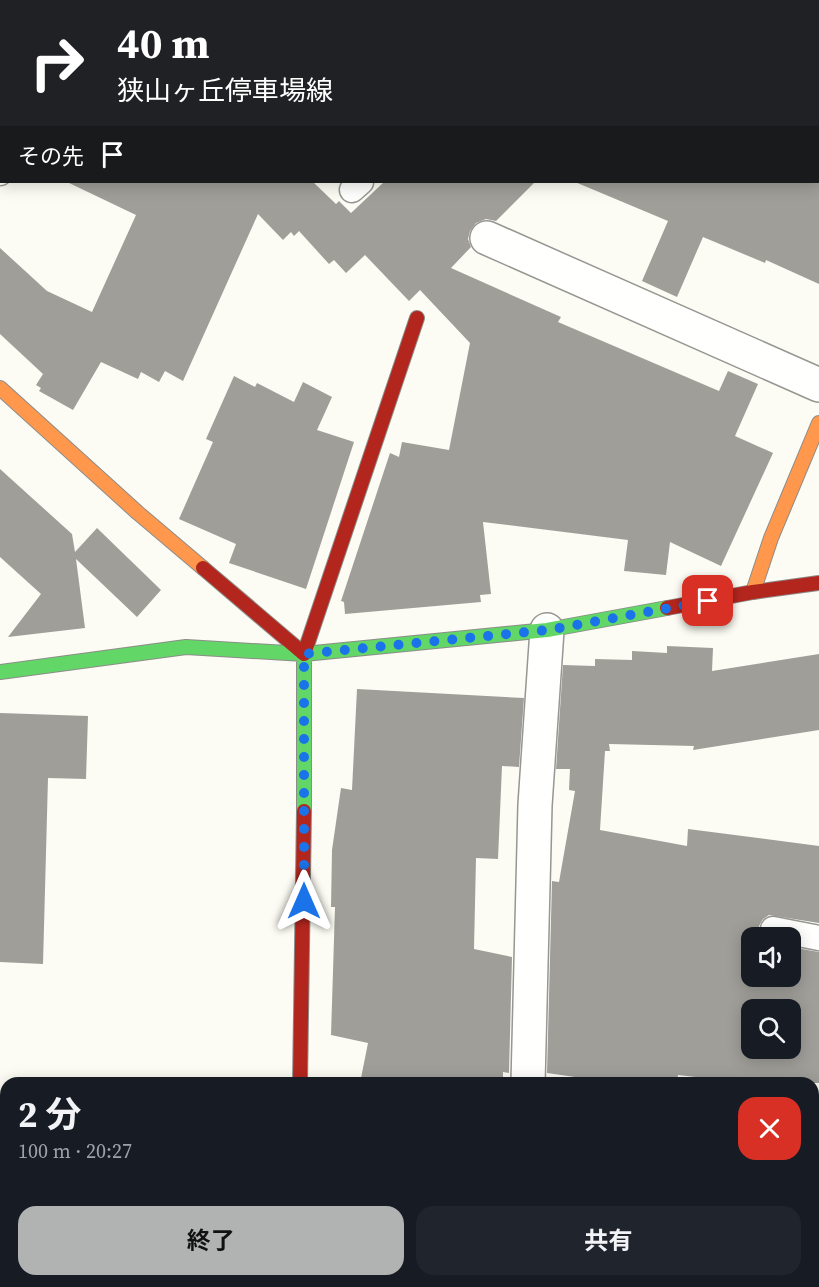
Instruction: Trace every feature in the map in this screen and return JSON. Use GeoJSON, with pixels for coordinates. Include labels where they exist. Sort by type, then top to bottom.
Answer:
{"type":"FeatureCollection","features":[{"type":"Feature","properties":{"kind":"street"},"geometry":{"type":"LineString","coordinates":[[487,238],[819,385]]}},
{"type":"Feature","properties":{"kind":"street"},"geometry":{"type":"LineString","coordinates":[[300,1077],[304,901],[304,654],[417,318]]}},
{"type":"Feature","properties":{"kind":"street"},"geometry":{"type":"LineString","coordinates":[[0,388],[138,513],[304,654]]}},
{"type":"Feature","properties":{"kind":"street"},"geometry":{"type":"LineString","coordinates":[[753,592],[771,538],[819,423]]}},
{"type":"Feature","properties":{"kind":"street"},"geometry":{"type":"LineString","coordinates":[[0,672],[186,647],[304,654],[548,630],[753,592],[819,583]]}},
{"type":"Feature","properties":{"kind":"street"},"geometry":{"type":"LineString","coordinates":[[528,1077],[535,805],[548,630]]}},
{"type":"Feature","properties":{"kind":"lane"},"geometry":{"type":"LineString","coordinates":[[801,934],[819,938]]}},
{"type":"Feature","properties":{"kind":"building"},"geometry":{"type":"Polygon","coordinates":[[[69,183],[314,183],[336,204],[339,201],[351,213],[383,183],[534,183],[496,221],[486,219],[476,223],[468,239],[471,247],[451,268],[561,317],[558,322],[719,391],[728,371],[758,384],[735,436],[773,453],[721,566],[670,542],[666,575],[624,571],[628,540],[483,522],[491,594],[480,595],[481,602],[345,614],[344,602],[341,601],[390,453],[399,457],[402,442],[449,450],[470,343],[420,290],[409,301],[365,255],[346,273],[334,260],[329,264],[299,231],[294,236],[291,232],[283,240],[258,214],[183,381],[165,371],[159,382],[141,372],[138,379],[101,362],[73,410],[39,391],[41,388],[36,385],[43,374],[0,334],[0,248],[47,291],[92,312],[136,215],[69,183]]]}},
{"type":"Feature","properties":{"kind":"building"},"geometry":{"type":"Polygon","coordinates":[[[577,183],[819,183],[819,284],[766,260],[765,263],[703,237],[677,297],[642,281],[668,221],[577,183]]]}},
{"type":"Feature","properties":{"kind":"building"},"geometry":{"type":"Polygon","coordinates":[[[234,376],[255,387],[257,383],[294,402],[303,382],[332,397],[317,430],[354,442],[306,589],[229,563],[236,544],[179,519],[213,442],[206,439],[234,376]]]}},
{"type":"Feature","properties":{"kind":"building"},"geometry":{"type":"Polygon","coordinates":[[[0,469],[72,534],[75,552],[97,528],[161,590],[137,617],[76,559],[85,628],[8,637],[41,594],[0,557],[0,469]]]}},
{"type":"Feature","properties":{"kind":"building"},"geometry":{"type":"Polygon","coordinates":[[[667,646],[713,648],[712,671],[819,654],[819,730],[693,750],[694,746],[609,744],[610,751],[605,751],[600,830],[687,846],[688,829],[819,846],[819,923],[769,915],[763,919],[759,927],[741,927],[741,987],[801,987],[801,949],[819,952],[819,1077],[678,1075],[678,1077],[575,1077],[547,1073],[552,881],[559,882],[575,791],[569,790],[570,769],[556,769],[563,665],[595,666],[595,659],[632,660],[632,651],[667,653],[667,646]]]}},
{"type":"Feature","properties":{"kind":"building"},"geometry":{"type":"Polygon","coordinates":[[[357,689],[524,698],[519,767],[502,766],[498,859],[476,858],[474,949],[512,957],[509,1073],[503,1072],[503,1077],[361,1077],[368,1043],[331,1035],[335,907],[331,907],[332,850],[341,788],[352,790],[357,689]]]}},
{"type":"Feature","properties":{"kind":"building"},"geometry":{"type":"Polygon","coordinates":[[[0,713],[88,716],[86,779],[48,778],[43,964],[0,962],[0,713]]]}},
{"type":"Feature","properties":{"kind":"traffic: fast"},"geometry":{"type":"LineString","coordinates":[[304,811],[304,654],[547,630],[667,608]]}},
{"type":"Feature","properties":{"kind":"traffic: fast"},"geometry":{"type":"LineString","coordinates":[[0,672],[186,647],[304,654]]}},
{"type":"Feature","properties":{"kind":"traffic: slow"},"geometry":{"type":"LineString","coordinates":[[0,388],[138,513],[203,568]]}},
{"type":"Feature","properties":{"kind":"traffic: slow"},"geometry":{"type":"LineString","coordinates":[[753,592],[771,538],[819,423]]}},
{"type":"Feature","properties":{"kind":"traffic: jam"},"geometry":{"type":"LineString","coordinates":[[304,654],[417,318]]}},
{"type":"Feature","properties":{"kind":"traffic: jam"},"geometry":{"type":"LineString","coordinates":[[203,568],[304,654]]}},
{"type":"Feature","properties":{"kind":"traffic: jam"},"geometry":{"type":"LineString","coordinates":[[667,608],[753,592],[819,583]]}},
{"type":"Feature","properties":{"kind":"traffic: jam"},"geometry":{"type":"LineString","coordinates":[[300,1077],[304,811]]}},
{"type":"Feature","properties":{"kind":"route"},"geometry":{"type":"LineString","coordinates":[[304,901],[304,654],[548,630],[708,601]]}}]}
